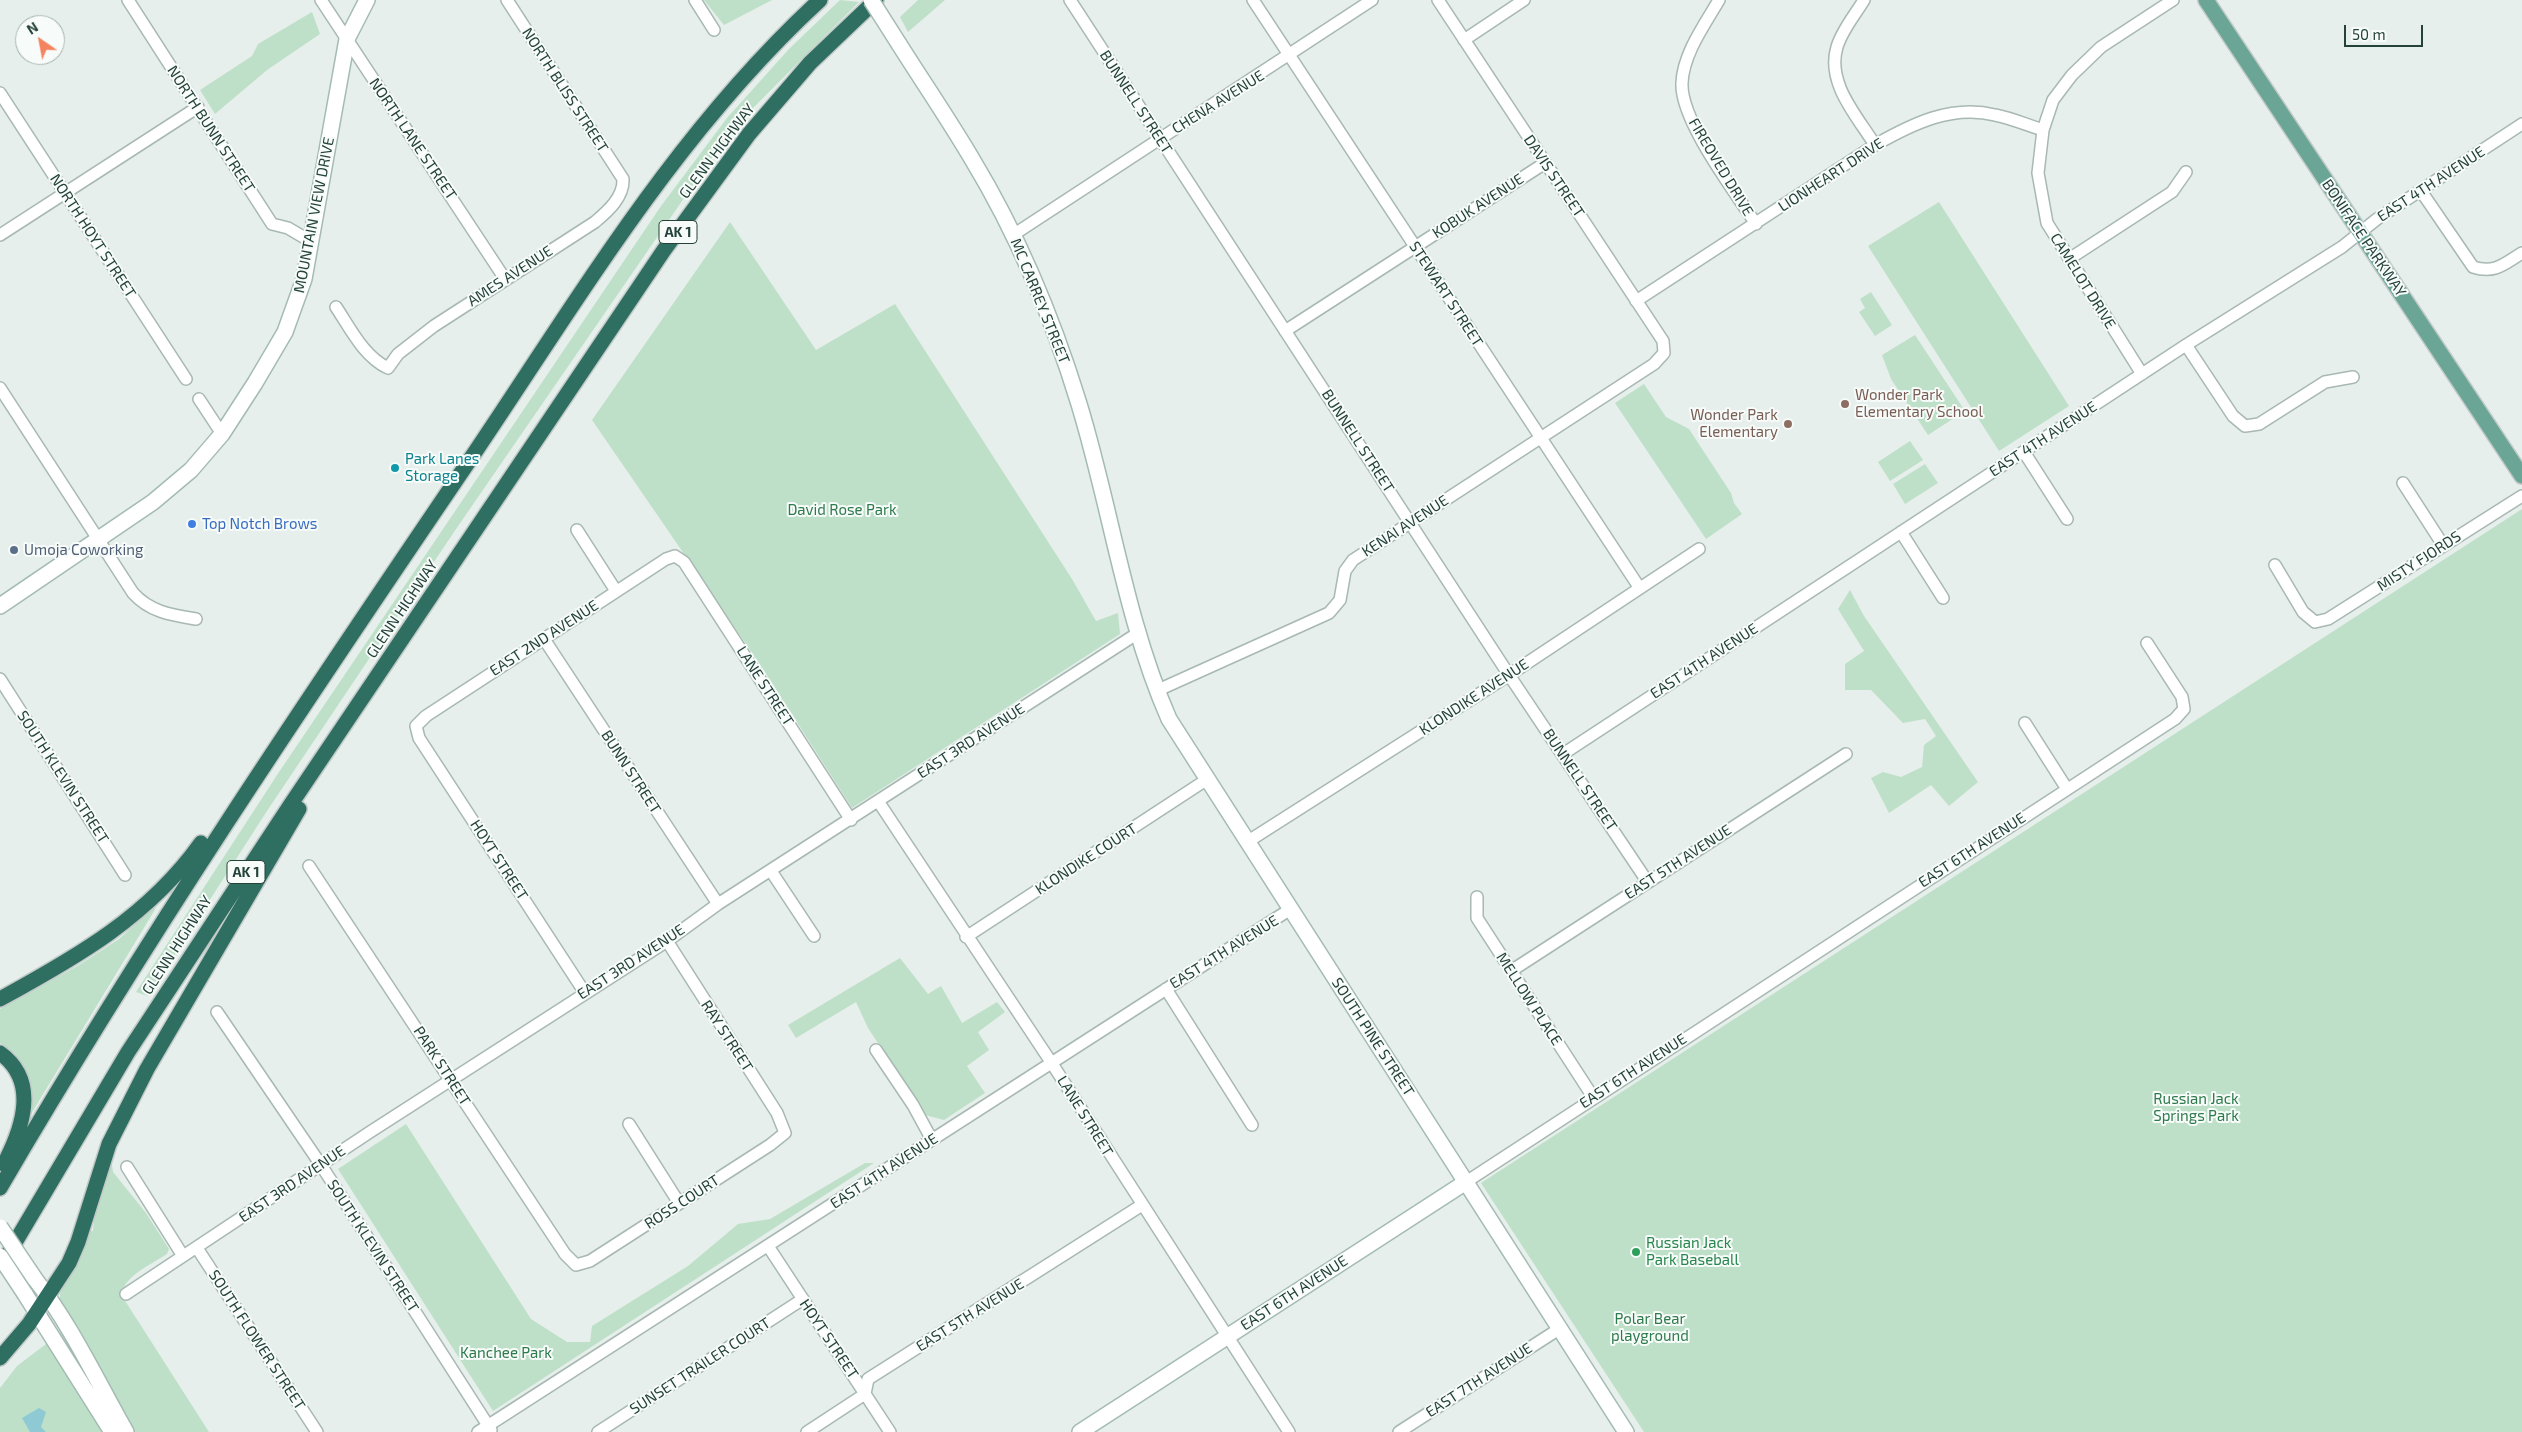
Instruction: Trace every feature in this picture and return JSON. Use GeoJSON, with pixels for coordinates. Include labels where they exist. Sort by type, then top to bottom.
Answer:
{"type":"FeatureCollection","features":[{"type":"Feature","properties":{"kind":"highway","name":"GLENN HIGHWAY"},"geometry":{"type":"LineString","coordinates":[[0,1188],[138,960],[329,666],[467,464],[622,230],[715,109],[791,27],[820,0]]}},
{"type":"Feature","properties":{"kind":"highway","name":"GLENN HIGHWAY"},"geometry":{"type":"LineString","coordinates":[[0,1268],[128,1052],[344,725],[664,250],[749,134],[810,63],[876,0]]}},
{"type":"Feature","properties":{"kind":"highway"},"geometry":{"type":"LineString","coordinates":[[0,999],[96,945],[162,892],[186,865],[329,666]]}},
{"type":"Feature","properties":{"kind":"highway"},"geometry":{"type":"LineString","coordinates":[[0,1358],[48,1296],[69,1263],[78,1242],[109,1144],[147,1068],[295,816],[344,725]]}},
{"type":"Feature","properties":{"kind":"highway"},"geometry":{"type":"LineString","coordinates":[[0,1053],[18,1072],[24,1089],[24,1099],[16,1138],[0,1171]]}},
{"type":"Feature","properties":{"kind":"main road","name":"BONIFACE PARKWAY"},"geometry":{"type":"LineString","coordinates":[[2206,0],[2522,476]]}},
{"type":"Feature","properties":{"kind":"street","name":"NORTH BUNN STREET"},"geometry":{"type":"LineString","coordinates":[[128,0],[272,224],[288,228],[310,241]]}},
{"type":"Feature","properties":{"kind":"street","name":"NORTH LANE STREET"},"geometry":{"type":"LineString","coordinates":[[321,0],[505,279]]}},
{"type":"Feature","properties":{"kind":"street","name":"MOUNTAIN VIEW DRIVE"},"geometry":{"type":"LineString","coordinates":[[0,606],[153,502],[191,470],[222,434],[284,332],[304,279],[346,39],[367,0]]}},
{"type":"Feature","properties":{"kind":"street","name":"NORTH BLISS STREET"},"geometry":{"type":"LineString","coordinates":[[507,0],[623,179]]}},
{"type":"Feature","properties":{"kind":"street"},"geometry":{"type":"LineString","coordinates":[[695,0],[714,30]]}},
{"type":"Feature","properties":{"kind":"street","name":"MC CARREY STREET"},"geometry":{"type":"LineString","coordinates":[[871,0],[972,159],[1013,235],[1052,322],[1080,405],[1138,633]]}},
{"type":"Feature","properties":{"kind":"street","name":"BUNNELL STREET"},"geometry":{"type":"LineString","coordinates":[[1070,0],[1509,675],[1647,881]]}},
{"type":"Feature","properties":{"kind":"street","name":"STEWART STREET"},"geometry":{"type":"LineString","coordinates":[[1252,0],[1639,587]]}},
{"type":"Feature","properties":{"kind":"street","name":"CHENA AVENUE"},"geometry":{"type":"LineString","coordinates":[[1013,235],[1290,56],[1372,0]]}},
{"type":"Feature","properties":{"kind":"street","name":"DAVIS STREET"},"geometry":{"type":"LineString","coordinates":[[1438,0],[1663,341],[1664,353]]}},
{"type":"Feature","properties":{"kind":"street"},"geometry":{"type":"LineString","coordinates":[[1464,40],[1524,0]]}},
{"type":"Feature","properties":{"kind":"street","name":"FIREOVED DRIVE"},"geometry":{"type":"LineString","coordinates":[[1719,0],[1687,61],[1682,84],[1687,111],[1700,136],[1756,224]]}},
{"type":"Feature","properties":{"kind":"street"},"geometry":{"type":"LineString","coordinates":[[1864,0],[1837,47],[1834,68],[1840,91],[1875,145]]}},
{"type":"Feature","properties":{"kind":"street","name":"CAMELOT DRIVE"},"geometry":{"type":"LineString","coordinates":[[2142,374],[2047,223],[2038,173],[2043,130],[2053,100],[2072,75],[2101,47],[2173,0]]}},
{"type":"Feature","properties":{"kind":"street","name":"NORTH HOYT STREET"},"geometry":{"type":"LineString","coordinates":[[0,93],[186,379]]}},
{"type":"Feature","properties":{"kind":"street"},"geometry":{"type":"LineString","coordinates":[[0,235],[198,107]]}},
{"type":"Feature","properties":{"kind":"street","name":"LIONHEART DRIVE"},"geometry":{"type":"LineString","coordinates":[[1636,301],[1875,145],[1913,123],[1941,115],[1968,112],[1995,114],[2043,130]]}},
{"type":"Feature","properties":{"kind":"street","name":"EAST 4TH AVENUE"},"geometry":{"type":"LineString","coordinates":[[1563,754],[2360,233],[2377,218],[2422,191],[2522,124]]}},
{"type":"Feature","properties":{"kind":"street","name":"KOBUK AVENUE"},"geometry":{"type":"LineString","coordinates":[[1285,331],[1545,163]]}},
{"type":"Feature","properties":{"kind":"street"},"geometry":{"type":"LineString","coordinates":[[2069,259],[2172,192],[2186,172]]}},
{"type":"Feature","properties":{"kind":"street","name":"AMES AVENUE"},"geometry":{"type":"LineString","coordinates":[[336,307],[369,354],[378,363],[388,368],[408,346],[505,279],[595,222],[606,213],[620,194],[623,179]]}},
{"type":"Feature","properties":{"kind":"street"},"geometry":{"type":"LineString","coordinates":[[2422,191],[2473,267],[2485,271],[2498,268],[2522,253]]}},
{"type":"Feature","properties":{"kind":"street"},"geometry":{"type":"LineString","coordinates":[[2186,345],[2233,416],[2245,426],[2259,424],[2325,382],[2353,377]]}},
{"type":"Feature","properties":{"kind":"street","name":"KENAI AVENUE"},"geometry":{"type":"LineString","coordinates":[[1156,691],[1329,613],[1340,600],[1345,571],[1353,560],[1654,364],[1664,353]]}},
{"type":"Feature","properties":{"kind":"street"},"geometry":{"type":"LineString","coordinates":[[0,388],[141,602],[166,614],[196,618]]}},
{"type":"Feature","properties":{"kind":"street"},"geometry":{"type":"LineString","coordinates":[[199,399],[222,434]]}},
{"type":"Feature","properties":{"kind":"street"},"geometry":{"type":"LineString","coordinates":[[2024,452],[2067,519]]}},
{"type":"Feature","properties":{"kind":"street"},"geometry":{"type":"LineString","coordinates":[[2403,483],[2443,545]]}},
{"type":"Feature","properties":{"kind":"street","name":"MISTY FJORDS"},"geometry":{"type":"LineString","coordinates":[[2275,566],[2304,612],[2315,622],[2328,620],[2522,496]]}},
{"type":"Feature","properties":{"kind":"street"},"geometry":{"type":"LineString","coordinates":[[577,530],[616,591]]}},
{"type":"Feature","properties":{"kind":"street"},"geometry":{"type":"LineString","coordinates":[[1902,532],[1943,598]]}},
{"type":"Feature","properties":{"kind":"street","name":"KLONDIKE AVENUE"},"geometry":{"type":"LineString","coordinates":[[1247,842],[1509,675],[1699,549]]}},
{"type":"Feature","properties":{"kind":"street","name":"EAST 2ND AVENUE"},"geometry":{"type":"LineString","coordinates":[[416,726],[426,716],[616,591],[666,559],[675,556]]}},
{"type":"Feature","properties":{"kind":"street","name":"LANE STREET"},"geometry":{"type":"LineString","coordinates":[[675,556],[684,562],[851,820]]}},
{"type":"Feature","properties":{"kind":"street","name":"SOUTH PINE STREET"},"geometry":{"type":"LineString","coordinates":[[1138,633],[1156,691],[1169,719],[1206,780],[1626,1432]]}},
{"type":"Feature","properties":{"kind":"street","name":"EAST 3RD AVENUE"},"geometry":{"type":"LineString","coordinates":[[126,1294],[667,941],[718,904],[851,820],[1138,633]]}},
{"type":"Feature","properties":{"kind":"street","name":"BUNN STREET"},"geometry":{"type":"LineString","coordinates":[[544,639],[718,904]]}},
{"type":"Feature","properties":{"kind":"street","name":"EAST 6TH AVENUE"},"geometry":{"type":"LineString","coordinates":[[1080,1432],[2175,719],[2184,709],[2182,697],[2147,643]]}},
{"type":"Feature","properties":{"kind":"street","name":"SOUTH KLEVIN STREET"},"geometry":{"type":"LineString","coordinates":[[0,679],[125,875]]}},
{"type":"Feature","properties":{"kind":"street"},"geometry":{"type":"LineString","coordinates":[[2025,723],[2067,789]]}},
{"type":"Feature","properties":{"kind":"street","name":"HOYT STREET"},"geometry":{"type":"LineString","coordinates":[[416,726],[419,738],[585,993]]}},
{"type":"Feature","properties":{"kind":"street","name":"EAST 5TH AVENUE"},"geometry":{"type":"LineString","coordinates":[[1511,971],[1647,881],[1846,754]]}},
{"type":"Feature","properties":{"kind":"street","name":"KLONDIKE COURT"},"geometry":{"type":"LineString","coordinates":[[966,937],[1206,780]]}},
{"type":"Feature","properties":{"kind":"street","name":"LANE STREET"},"geometry":{"type":"LineString","coordinates":[[878,801],[966,937],[1051,1062],[1226,1337],[1289,1432]]}},
{"type":"Feature","properties":{"kind":"street","name":"PARK STREET"},"geometry":{"type":"LineString","coordinates":[[309,866],[452,1080],[565,1254],[576,1265]]}},
{"type":"Feature","properties":{"kind":"street"},"geometry":{"type":"LineString","coordinates":[[771,871],[814,936]]}},
{"type":"Feature","properties":{"kind":"street","name":"MELLOW PLACE"},"geometry":{"type":"LineString","coordinates":[[1477,897],[1477,918],[1593,1097]]}},
{"type":"Feature","properties":{"kind":"street","name":"EAST 4TH AVENUE"},"geometry":{"type":"LineString","coordinates":[[478,1432],[490,1428],[1051,1062],[1289,910]]}},
{"type":"Feature","properties":{"kind":"street","name":"RAY STREET"},"geometry":{"type":"LineString","coordinates":[[667,941],[777,1113],[785,1133]]}},
{"type":"Feature","properties":{"kind":"street"},"geometry":{"type":"LineString","coordinates":[[1166,989],[1252,1125]]}},
{"type":"Feature","properties":{"kind":"street","name":"SOUTH KLEVIN STREET"},"geometry":{"type":"LineString","coordinates":[[217,1012],[321,1165],[490,1428]]}},
{"type":"Feature","properties":{"kind":"street"},"geometry":{"type":"LineString","coordinates":[[876,1050],[913,1105],[932,1140]]}},
{"type":"Feature","properties":{"kind":"street"},"geometry":{"type":"LineString","coordinates":[[629,1124],[680,1203]]}},
{"type":"Feature","properties":{"kind":"street","name":"ROSS COURT"},"geometry":{"type":"LineString","coordinates":[[576,1265],[590,1261],[770,1145],[785,1133]]}},
{"type":"Feature","properties":{"kind":"street"},"geometry":{"type":"LineString","coordinates":[[127,1167],[183,1256]]}},
{"type":"Feature","properties":{"kind":"street","name":"EAST 5TH AVENUE"},"geometry":{"type":"LineString","coordinates":[[807,1432],[865,1394],[868,1380],[1142,1205]]}},
{"type":"Feature","properties":{"kind":"street"},"geometry":{"type":"LineString","coordinates":[[0,1227],[48,1296],[126,1432]]}},
{"type":"Feature","properties":{"kind":"street","name":"HOYT STREET"},"geometry":{"type":"LineString","coordinates":[[768,1246],[890,1432]]}},
{"type":"Feature","properties":{"kind":"street","name":"SOUTH FLOWER STREET"},"geometry":{"type":"LineString","coordinates":[[196,1248],[317,1432]]}},
{"type":"Feature","properties":{"kind":"street"},"geometry":{"type":"LineString","coordinates":[[0,1256],[112,1432]]}},
{"type":"Feature","properties":{"kind":"street","name":"SUNSET TRAILER COURT"},"geometry":{"type":"LineString","coordinates":[[598,1432],[803,1299]]}},
{"type":"Feature","properties":{"kind":"street","name":"EAST 7TH AVENUE"},"geometry":{"type":"LineString","coordinates":[[1399,1432],[1559,1329]]}},
{"type":"Feature","properties":{"kind":"green space"},"geometry":{"type":"Polygon","coordinates":[[[704,0],[772,0],[724,25],[704,0]]]}},
{"type":"Feature","properties":{"kind":"green space"},"geometry":{"type":"Polygon","coordinates":[[[840,0],[859,2],[747,114],[713,156],[454,532],[267,811],[148,996],[136,992],[279,772],[661,206],[727,118],[789,49],[840,0]]]}},
{"type":"Feature","properties":{"kind":"green space"},"geometry":{"type":"Polygon","coordinates":[[[918,0],[945,0],[908,32],[900,17],[918,0]]]}},
{"type":"Feature","properties":{"kind":"green space"},"geometry":{"type":"Polygon","coordinates":[[[312,12],[320,34],[267,70],[215,114],[200,90],[252,56],[258,44],[312,12]]]}},
{"type":"Feature","properties":{"kind":"green space"},"geometry":{"type":"Polygon","coordinates":[[[1939,202],[2069,406],[1999,451],[1868,246],[1939,202]]]}},
{"type":"Feature","properties":{"kind":"green space","name":"David Rose Park"},"geometry":{"type":"Polygon","coordinates":[[[730,222],[816,350],[895,304],[1072,579],[1096,621],[1118,613],[1120,634],[852,808],[759,663],[592,420],[730,222]]]}},
{"type":"Feature","properties":{"kind":"green space"},"geometry":{"type":"Polygon","coordinates":[[[1871,292],[1892,325],[1875,336],[1859,312],[1865,308],[1860,299],[1871,292]]]}},
{"type":"Feature","properties":{"kind":"green space"},"geometry":{"type":"Polygon","coordinates":[[[1915,335],[1965,411],[1928,435],[1891,379],[1882,355],[1915,335]]]}},
{"type":"Feature","properties":{"kind":"green space"},"geometry":{"type":"Polygon","coordinates":[[[1644,384],[1666,417],[1689,429],[1731,493],[1734,503],[1742,514],[1706,539],[1615,403],[1644,384]]]}},
{"type":"Feature","properties":{"kind":"green space"},"geometry":{"type":"Polygon","coordinates":[[[1910,441],[1923,460],[1890,481],[1878,462],[1910,441]]]}},
{"type":"Feature","properties":{"kind":"green space"},"geometry":{"type":"Polygon","coordinates":[[[1925,464],[1938,483],[1905,504],[1893,484],[1925,464]]]}},
{"type":"Feature","properties":{"kind":"green space","name":"Russian Jack Springs Park"},"geometry":{"type":"Polygon","coordinates":[[[2522,509],[2522,1432],[1644,1432],[1481,1183],[2522,509]]]}},
{"type":"Feature","properties":{"kind":"green space"},"geometry":{"type":"Polygon","coordinates":[[[1850,590],[1864,616],[1978,782],[1949,806],[1931,785],[1889,813],[1871,778],[1883,772],[1901,777],[1922,767],[1924,745],[1936,736],[1925,719],[1903,723],[1871,690],[1845,690],[1845,664],[1864,651],[1838,609],[1850,590]]]}},
{"type":"Feature","properties":{"kind":"green space"},"geometry":{"type":"Polygon","coordinates":[[[156,908],[28,1119],[30,1084],[28,1076],[19,1060],[0,1043],[0,1009],[79,965],[119,939],[151,910],[156,908]]]}},
{"type":"Feature","properties":{"kind":"green space"},"geometry":{"type":"Polygon","coordinates":[[[900,958],[928,994],[941,986],[962,1023],[997,1002],[1005,1012],[978,1032],[989,1050],[967,1066],[985,1093],[944,1120],[925,1115],[868,1028],[856,1002],[796,1038],[788,1025],[900,958]]]}},
{"type":"Feature","properties":{"kind":"green space","name":"Kanchee Park"},"geometry":{"type":"Polygon","coordinates":[[[406,1124],[531,1319],[567,1342],[590,1342],[592,1326],[688,1266],[738,1224],[770,1219],[865,1163],[874,1163],[493,1411],[338,1169],[406,1124]]]}},
{"type":"Feature","properties":{"kind":"green space"},"geometry":{"type":"Polygon","coordinates":[[[111,1158],[113,1172],[146,1213],[169,1249],[167,1254],[132,1277],[123,1289],[122,1296],[209,1432],[0,1432],[0,1388],[17,1366],[71,1325],[60,1301],[60,1294],[86,1229],[93,1231],[96,1194],[111,1158]]]}},
{"type":"Feature","properties":{"kind":"water"},"geometry":{"type":"Polygon","coordinates":[[[39,1408],[46,1412],[41,1427],[46,1432],[30,1432],[22,1418],[39,1408]]]}},
{"type":"Feature","properties":{"kind":"place","name":"Wonder Park Elementary School"},"geometry":{"type":"Point","coordinates":[1845,404]}},
{"type":"Feature","properties":{"kind":"place","name":"Wonder Park Elementary"},"geometry":{"type":"Point","coordinates":[1788,424]}},
{"type":"Feature","properties":{"kind":"place","name":"Park Lanes Storage"},"geometry":{"type":"Point","coordinates":[395,468]}},
{"type":"Feature","properties":{"kind":"place","name":"Top Notch Brows"},"geometry":{"type":"Point","coordinates":[192,524]}},
{"type":"Feature","properties":{"kind":"place","name":"Umoja Coworking"},"geometry":{"type":"Point","coordinates":[14,550]}},
{"type":"Feature","properties":{"kind":"place","name":"Russian Jack Park Baseball"},"geometry":{"type":"Point","coordinates":[1636,1252]}},
{"type":"Feature","properties":{"kind":"park label","name":"Polar Bear playground"},"geometry":{"type":"Point","coordinates":[1650,1328]}}]}
